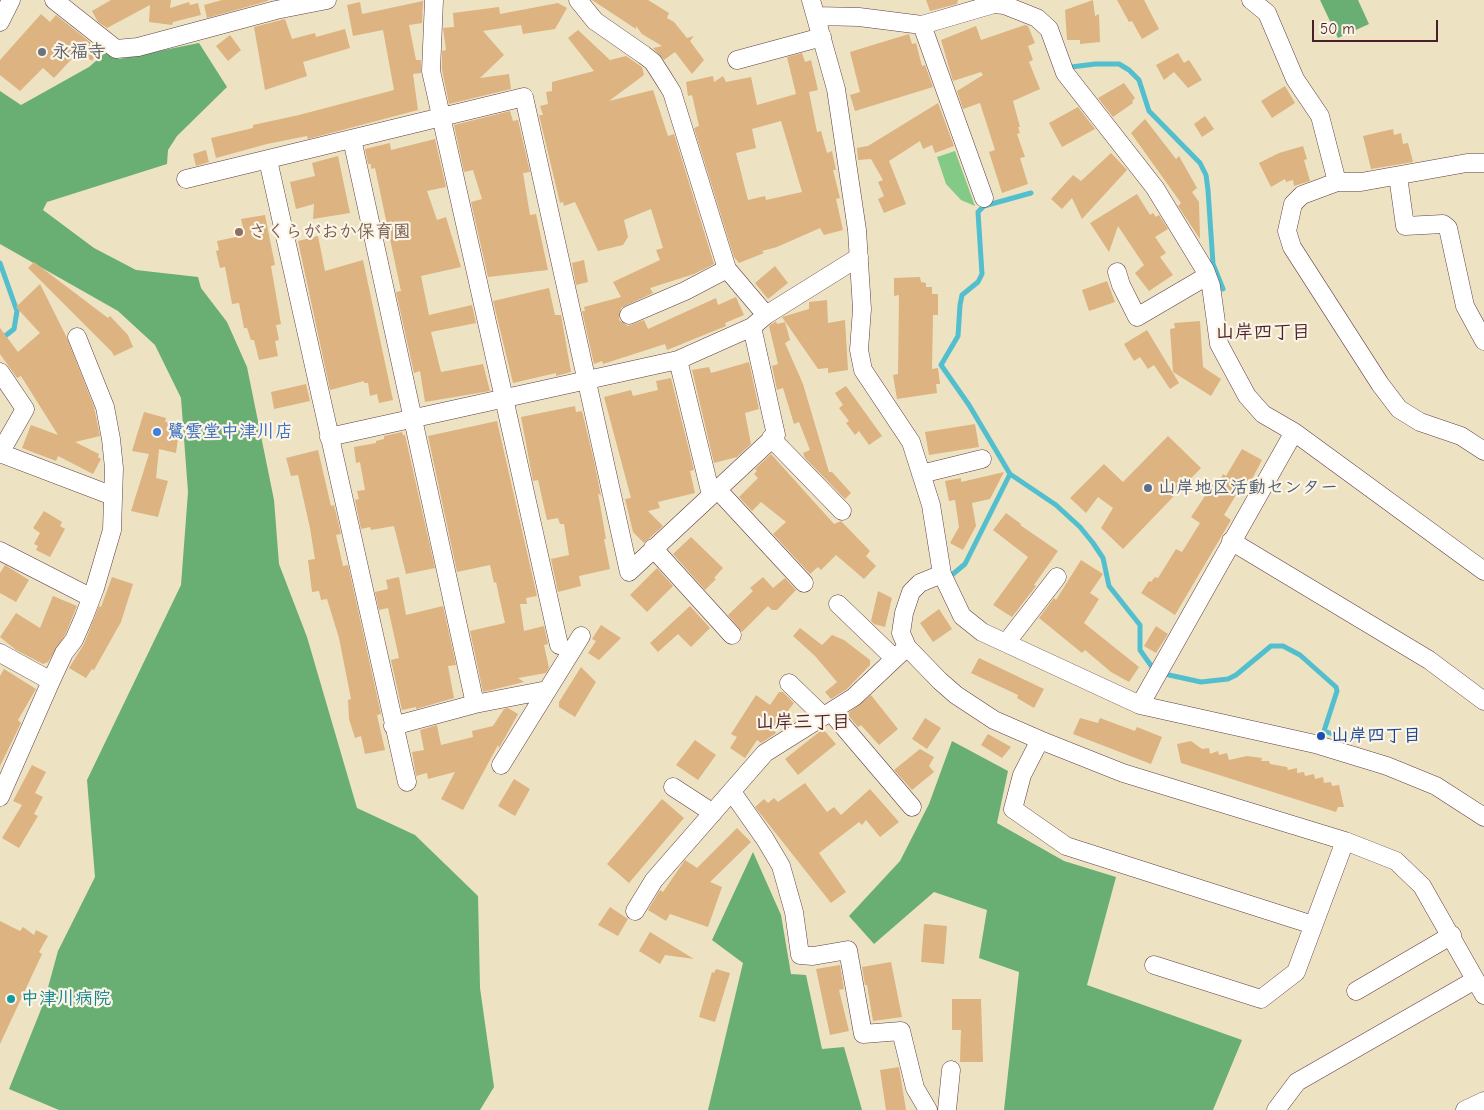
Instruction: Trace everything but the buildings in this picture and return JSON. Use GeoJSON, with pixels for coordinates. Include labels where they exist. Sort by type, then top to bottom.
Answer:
{"type":"FeatureCollection","features":[{"type":"Feature","properties":{"kind":"street"},"geometry":{"type":"LineString","coordinates":[[0,22],[11,0]]}},
{"type":"Feature","properties":{"kind":"street"},"geometry":{"type":"LineString","coordinates":[[54,0],[116,49],[138,47],[276,10],[327,0]]}},
{"type":"Feature","properties":{"kind":"street"},"geometry":{"type":"LineString","coordinates":[[434,0],[431,71],[559,645]]}},
{"type":"Feature","properties":{"kind":"street"},"geometry":{"type":"LineString","coordinates":[[578,0],[602,27],[653,62],[672,92],[728,269],[766,316]]}},
{"type":"Feature","properties":{"kind":"street"},"geometry":{"type":"LineString","coordinates":[[1251,0],[1267,13],[1295,79],[1320,116],[1337,182]]}},
{"type":"Feature","properties":{"kind":"street"},"geometry":{"type":"LineString","coordinates":[[1484,571],[1294,432],[1263,414],[1247,396],[1218,344],[1211,286],[1207,276],[1155,188],[1065,73],[1049,29],[1037,18],[1004,3],[994,4],[922,25],[814,8],[836,88],[857,230],[862,309],[859,350],[863,370],[911,442],[931,505],[942,574],[962,616],[982,632],[1140,705],[1315,744],[1387,766],[1436,786],[1484,817]]}},
{"type":"Feature","properties":{"kind":"street"},"geometry":{"type":"LineString","coordinates":[[922,25],[984,198]]}},
{"type":"Feature","properties":{"kind":"street"},"geometry":{"type":"LineString","coordinates":[[737,60],[822,37]]}},
{"type":"Feature","properties":{"kind":"street"},"geometry":{"type":"LineString","coordinates":[[186,179],[441,116],[524,98],[629,572],[776,435],[752,327]]}},
{"type":"Feature","properties":{"kind":"street"},"geometry":{"type":"LineString","coordinates":[[352,139],[475,704]]}},
{"type":"Feature","properties":{"kind":"street"},"geometry":{"type":"LineString","coordinates":[[268,160],[407,782]]}},
{"type":"Feature","properties":{"kind":"street"},"geometry":{"type":"LineString","coordinates":[[1484,163],[1467,163],[1361,182],[1337,182],[1302,195],[1292,204],[1287,231],[1292,247],[1380,384],[1399,409],[1420,422],[1461,436],[1484,451]]}},
{"type":"Feature","properties":{"kind":"street"},"geometry":{"type":"LineString","coordinates":[[1398,176],[1405,226],[1443,224],[1448,228],[1465,306],[1484,341]]}},
{"type":"Feature","properties":{"kind":"street"},"geometry":{"type":"LineString","coordinates":[[329,437],[678,360],[752,327],[766,316],[859,257]]}},
{"type":"Feature","properties":{"kind":"street"},"geometry":{"type":"LineString","coordinates":[[629,315],[685,291],[728,269]]}},
{"type":"Feature","properties":{"kind":"street"},"geometry":{"type":"LineString","coordinates":[[1117,272],[1121,285],[1137,317],[1207,276]]}},
{"type":"Feature","properties":{"kind":"street"},"geometry":{"type":"LineString","coordinates":[[0,797],[64,653],[74,640],[112,530],[114,468],[105,407],[77,336]]}},
{"type":"Feature","properties":{"kind":"street"},"geometry":{"type":"LineString","coordinates":[[678,360],[714,492],[804,583]]}},
{"type":"Feature","properties":{"kind":"street"},"geometry":{"type":"LineString","coordinates":[[0,372],[25,409],[0,453],[113,496]]}},
{"type":"Feature","properties":{"kind":"street"},"geometry":{"type":"LineString","coordinates":[[1140,705],[1294,432]]}},
{"type":"Feature","properties":{"kind":"street"},"geometry":{"type":"LineString","coordinates":[[772,438],[842,511]]}},
{"type":"Feature","properties":{"kind":"street"},"geometry":{"type":"LineString","coordinates":[[921,474],[982,460]]}},
{"type":"Feature","properties":{"kind":"street"},"geometry":{"type":"LineString","coordinates":[[1231,541],[1429,660],[1484,701]]}},
{"type":"Feature","properties":{"kind":"street"},"geometry":{"type":"LineString","coordinates":[[653,548],[732,635]]}},
{"type":"Feature","properties":{"kind":"street"},"geometry":{"type":"LineString","coordinates":[[0,551],[90,597]]}},
{"type":"Feature","properties":{"kind":"street"},"geometry":{"type":"LineString","coordinates":[[635,910],[654,880],[764,753],[854,697],[900,652],[902,621],[911,592],[920,584],[942,574]]}},
{"type":"Feature","properties":{"kind":"street"},"geometry":{"type":"LineString","coordinates":[[1006,643],[1057,577]]}},
{"type":"Feature","properties":{"kind":"street"},"geometry":{"type":"LineString","coordinates":[[838,604],[975,709],[1040,740],[1123,773],[1345,841],[1396,861],[1412,874],[1422,886],[1452,935],[1484,995]]}},
{"type":"Feature","properties":{"kind":"street"},"geometry":{"type":"LineString","coordinates":[[501,765],[581,636]]}},
{"type":"Feature","properties":{"kind":"street"},"geometry":{"type":"LineString","coordinates":[[0,652],[51,681]]}},
{"type":"Feature","properties":{"kind":"street"},"geometry":{"type":"LineString","coordinates":[[789,683],[827,714],[912,807]]}},
{"type":"Feature","properties":{"kind":"street"},"geometry":{"type":"LineString","coordinates":[[393,726],[475,704],[547,690]]}},
{"type":"Feature","properties":{"kind":"street"},"geometry":{"type":"LineString","coordinates":[[1040,740],[1022,775],[1013,809],[1066,846],[1313,925]]}},
{"type":"Feature","properties":{"kind":"street"},"geometry":{"type":"LineString","coordinates":[[673,787],[714,813]]}},
{"type":"Feature","properties":{"kind":"street"},"geometry":{"type":"LineString","coordinates":[[732,792],[765,839],[781,866],[794,912],[800,955],[813,956],[848,950],[863,1034],[901,1031],[915,1088],[928,1110]]}},
{"type":"Feature","properties":{"kind":"street"},"geometry":{"type":"LineString","coordinates":[[1154,965],[1261,999],[1296,972],[1345,841]]}},
{"type":"Feature","properties":{"kind":"street"},"geometry":{"type":"LineString","coordinates":[[1356,991],[1452,935]]}},
{"type":"Feature","properties":{"kind":"street"},"geometry":{"type":"LineString","coordinates":[[1276,1110],[1297,1082],[1475,980]]}},
{"type":"Feature","properties":{"kind":"street"},"geometry":{"type":"LineString","coordinates":[[947,1110],[951,1070]]}},
{"type":"Feature","properties":{"kind":"street"},"geometry":{"type":"LineString","coordinates":[[1465,1110],[1484,1101]]}},
{"type":"Feature","properties":{"kind":"green space"},"geometry":{"type":"Polygon","coordinates":[[[1320,0],[1358,0],[1369,24],[1338,38],[1320,0]]]}},
{"type":"Feature","properties":{"kind":"green space"},"geometry":{"type":"Polygon","coordinates":[[[199,43],[227,87],[177,136],[168,150],[167,164],[47,202],[43,210],[94,248],[136,270],[198,277],[201,288],[227,322],[247,367],[274,500],[279,564],[307,637],[357,808],[415,835],[478,896],[480,988],[494,1087],[480,1110],[59,1110],[9,1089],[44,1002],[58,951],[95,877],[87,780],[181,585],[188,492],[181,398],[155,345],[118,311],[0,244],[0,91],[21,105],[89,67],[105,53],[119,59],[199,43]]]}},
{"type":"Feature","properties":{"kind":"green space"},"geometry":{"type":"Polygon","coordinates":[[[955,151],[975,206],[961,200],[946,184],[937,157],[955,151]]]}},
{"type":"Feature","properties":{"kind":"green space"},"geometry":{"type":"Polygon","coordinates":[[[952,741],[1008,771],[997,823],[1064,861],[1116,877],[1087,985],[1242,1040],[1213,1110],[1004,1110],[1019,972],[979,958],[987,910],[934,892],[874,944],[849,916],[900,861],[929,804],[952,741]]]}},
{"type":"Feature","properties":{"kind":"green space"},"geometry":{"type":"Polygon","coordinates":[[[753,852],[781,915],[791,974],[806,975],[822,1049],[844,1047],[862,1110],[708,1110],[743,963],[712,940],[753,852]]]}},
{"type":"Feature","properties":{"kind":"waterway"},"geometry":{"type":"LineString","coordinates":[[1071,67],[1119,64],[1129,70],[1139,80],[1149,111],[1200,163],[1206,175],[1208,190],[1213,264],[1223,289]]}},
{"type":"Feature","properties":{"kind":"waterway"},"geometry":{"type":"LineString","coordinates":[[1031,193],[984,206],[978,212],[982,274],[978,282],[962,295],[958,336],[941,365],[969,405],[1010,474],[1056,505],[1080,527],[1093,543],[1103,558],[1109,586],[1140,625],[1140,650],[1152,667]]}},
{"type":"Feature","properties":{"kind":"waterway"},"geometry":{"type":"LineString","coordinates":[[0,263],[17,311],[14,329],[0,340]]}},
{"type":"Feature","properties":{"kind":"waterway"},"geometry":{"type":"LineString","coordinates":[[953,574],[965,564],[1010,474]]}},
{"type":"Feature","properties":{"kind":"waterway"},"geometry":{"type":"LineString","coordinates":[[1169,675],[1201,682],[1228,679],[1236,675],[1271,646],[1283,646],[1300,655],[1336,687],[1337,691],[1324,731],[1345,738]]}},
{"type":"Feature","properties":{"kind":"place","name":"永福寺"},"geometry":{"type":"Point","coordinates":[42,52]}},
{"type":"Feature","properties":{"kind":"place","name":"さくらがおか保育園"},"geometry":{"type":"Point","coordinates":[239,232]}},
{"type":"Feature","properties":{"kind":"place","name":"鷺雲堂中津川店"},"geometry":{"type":"Point","coordinates":[157,432]}},
{"type":"Feature","properties":{"kind":"place","name":"山岸地区活動センター"},"geometry":{"type":"Point","coordinates":[1148,488]}},
{"type":"Feature","properties":{"kind":"place","name":"山岸四丁目"},"geometry":{"type":"Point","coordinates":[1321,736]}},
{"type":"Feature","properties":{"kind":"place","name":"中津川病院"},"geometry":{"type":"Point","coordinates":[11,999]}},
{"type":"Feature","properties":{"kind":"district","name":"山岸四丁目"},"geometry":{"type":"Point","coordinates":[1263,333]}},
{"type":"Feature","properties":{"kind":"district","name":"山岸三丁目"},"geometry":{"type":"Point","coordinates":[803,723]}}]}
